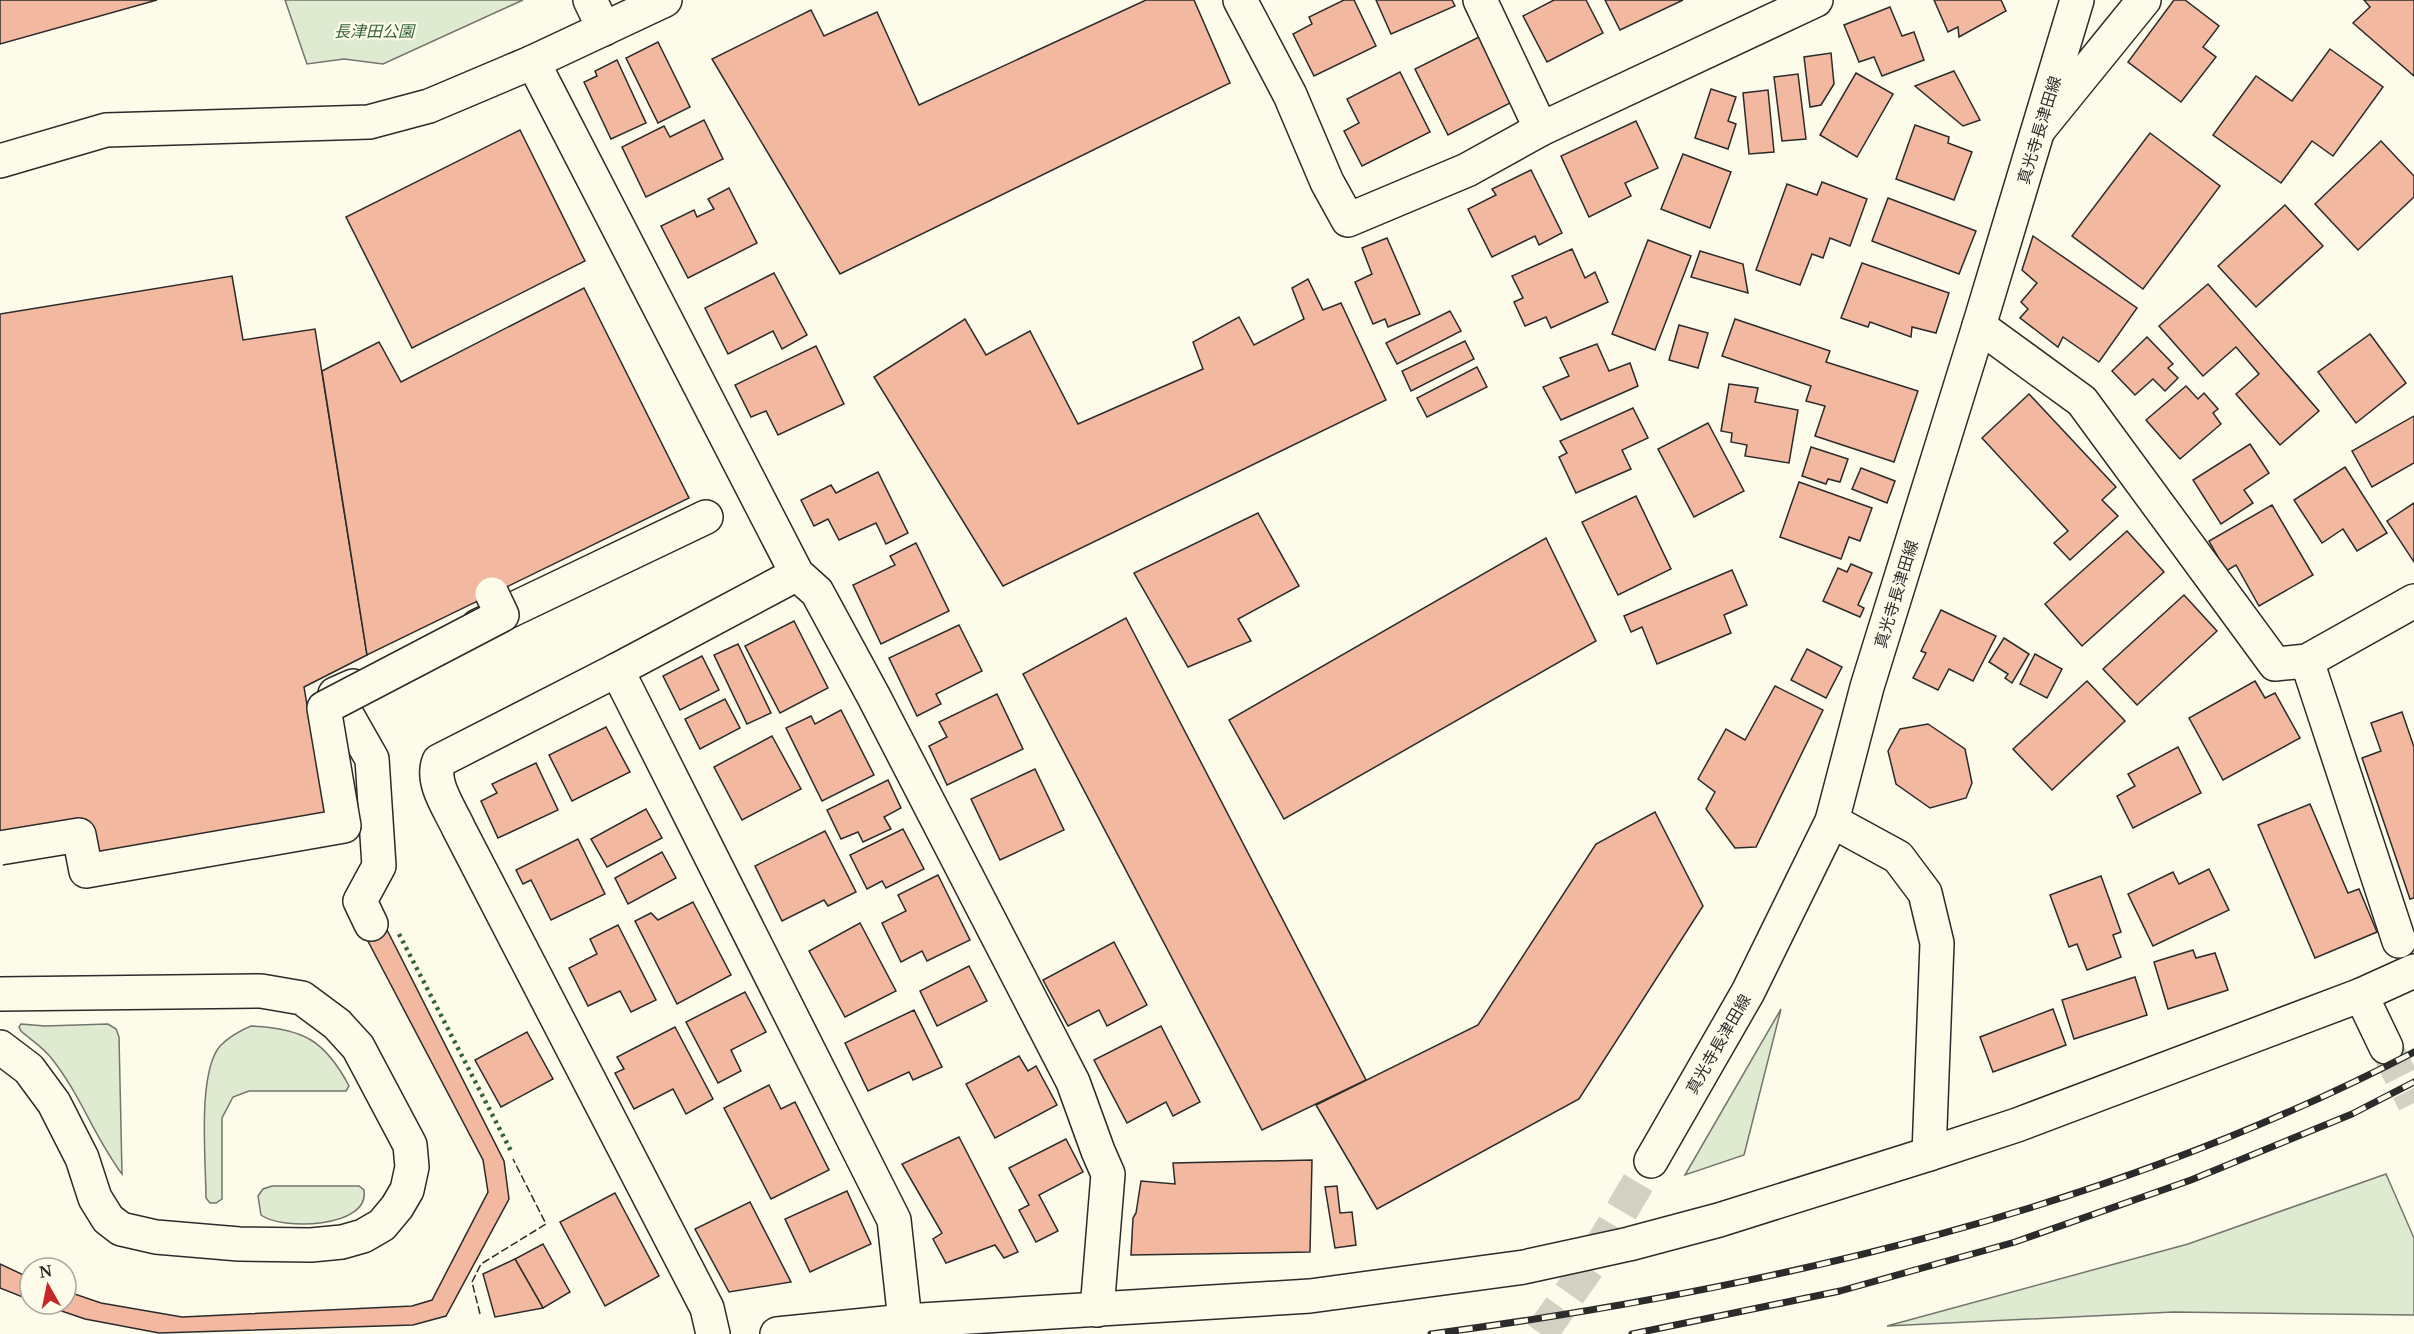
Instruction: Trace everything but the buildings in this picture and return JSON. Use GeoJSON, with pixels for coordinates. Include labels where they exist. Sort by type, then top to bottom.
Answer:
{"type":"FeatureCollection","features":[{"type":"Feature","properties":{"kind":"street"},"geometry":{"type":"LineString","coordinates":[[590,0],[604,29]]}},
{"type":"Feature","properties":{"kind":"street"},"geometry":{"type":"LineString","coordinates":[[0,161],[106,130],[369,122],[429,106],[533,62],[665,0]]}},
{"type":"Feature","properties":{"kind":"street"},"geometry":{"type":"LineString","coordinates":[[1240,0],[1290,95],[1327,182],[1347,220],[1467,170],[1541,129],[1816,0]]}},
{"type":"Feature","properties":{"kind":"street"},"geometry":{"type":"LineString","coordinates":[[1480,0],[1541,129]]}},
{"type":"Feature","properties":{"kind":"street","name":"真光寺長津田線"},"geometry":{"type":"LineString","coordinates":[[1651,1161],[1748,992],[1832,821],[1867,687],[2040,128],[2077,0]]}},
{"type":"Feature","properties":{"kind":"street"},"geometry":{"type":"LineString","coordinates":[[2040,128],[2144,0]]}},
{"type":"Feature","properties":{"kind":"street"},"geometry":{"type":"LineString","coordinates":[[533,62],[797,574],[817,592],[1073,1082],[1108,1174],[1097,1310]]}},
{"type":"Feature","properties":{"kind":"street"},"geometry":{"type":"LineString","coordinates":[[1979,326],[2082,401],[2275,664],[2307,661],[2414,601]]}},
{"type":"Feature","properties":{"kind":"street"},"geometry":{"type":"LineString","coordinates":[[371,924],[360,901],[379,866],[372,759],[335,694],[706,517]]}},
{"type":"Feature","properties":{"kind":"street"},"geometry":{"type":"LineString","coordinates":[[713,1334],[707,1308],[459,829],[437,783],[435,771],[439,761],[797,574]]}},
{"type":"Feature","properties":{"kind":"street"},"geometry":{"type":"LineString","coordinates":[[0,848],[79,835],[86,871],[344,826],[324,708],[502,615],[492,594]]}},
{"type":"Feature","properties":{"kind":"street"},"geometry":{"type":"LineString","coordinates":[[2307,661],[2399,941]]}},
{"type":"Feature","properties":{"kind":"street"},"geometry":{"type":"LineString","coordinates":[[617,670],[894,1220],[905,1321]]}},
{"type":"Feature","properties":{"kind":"street"},"geometry":{"type":"LineString","coordinates":[[1832,821],[1898,857],[1925,893],[1937,943],[1929,1154]]}},
{"type":"Feature","properties":{"kind":"street"},"geometry":{"type":"LineString","coordinates":[[777,1334],[905,1321],[1310,1296],[1524,1267],[1629,1244],[1719,1220],[2018,1125],[2361,995],[2414,971]]}},
{"type":"Feature","properties":{"kind":"street"},"geometry":{"type":"LineString","coordinates":[[0,994],[261,991],[302,998],[336,1024],[358,1047],[410,1145],[412,1167],[407,1190],[382,1225],[363,1236],[342,1242],[311,1245],[239,1244],[156,1237],[121,1229],[108,1219],[95,1198],[82,1158],[54,1103],[28,1069],[0,1047]]}},
{"type":"Feature","properties":{"kind":"street"},"geometry":{"type":"LineString","coordinates":[[2361,995],[2386,1047]]}},
{"type":"Feature","properties":{"kind":"green space","name":"長津田公園"},"geometry":{"type":"Polygon","coordinates":[[[285,0],[523,0],[383,64],[344,59],[307,64],[285,0]]]}},
{"type":"Feature","properties":{"kind":"green space"},"geometry":{"type":"Polygon","coordinates":[[[1781,1009],[1744,1155],[1685,1175],[1781,1009]]]}},
{"type":"Feature","properties":{"kind":"green space"},"geometry":{"type":"Polygon","coordinates":[[[21,1024],[45,1026],[108,1024],[116,1029],[119,1037],[122,1174],[62,1073],[45,1051],[21,1031],[19,1027],[21,1024]]]}},
{"type":"Feature","properties":{"kind":"green space"},"geometry":{"type":"Polygon","coordinates":[[[251,1026],[284,1030],[310,1040],[321,1047],[331,1058],[349,1086],[346,1091],[249,1091],[233,1097],[222,1118],[222,1199],[216,1203],[210,1203],[206,1198],[204,1141],[208,1076],[220,1046],[234,1034],[251,1026]]]}},
{"type":"Feature","properties":{"kind":"green space"},"geometry":{"type":"Polygon","coordinates":[[[2386,1174],[2414,1238],[2414,1315],[2173,1312],[1887,1326],[2188,1244],[2386,1174]]]}},
{"type":"Feature","properties":{"kind":"green space"},"geometry":{"type":"Polygon","coordinates":[[[272,1186],[359,1186],[364,1190],[362,1203],[353,1212],[339,1219],[304,1224],[271,1220],[261,1215],[258,1196],[263,1189],[272,1186]]]}},
{"type":"Feature","properties":{"kind":"tunnel"},"geometry":{"type":"LineString","coordinates":[[2386,1047],[2414,1103]]}},
{"type":"Feature","properties":{"kind":"tunnel"},"geometry":{"type":"LineString","coordinates":[[1541,1334],[1589,1266],[1651,1161]]}},
{"type":"Feature","properties":{"kind":"railway"},"geometry":{"type":"LineString","coordinates":[[1431,1334],[1684,1293],[1810,1267],[1935,1235],[2058,1199],[2180,1156],[2298,1108],[2414,1052]]}},
{"type":"Feature","properties":{"kind":"railway"},"geometry":{"type":"LineString","coordinates":[[1632,1334],[1840,1291],[2015,1242],[2191,1180],[2352,1114],[2414,1082]]}},
{"type":"Feature","properties":{"kind":"hedge"},"geometry":{"type":"LineString","coordinates":[[399,934],[511,1151]]}},
{"type":"Feature","properties":{"kind":"fence"},"geometry":{"type":"LineString","coordinates":[[480,1314],[472,1282],[481,1264],[546,1224],[513,1159]]}}]}
